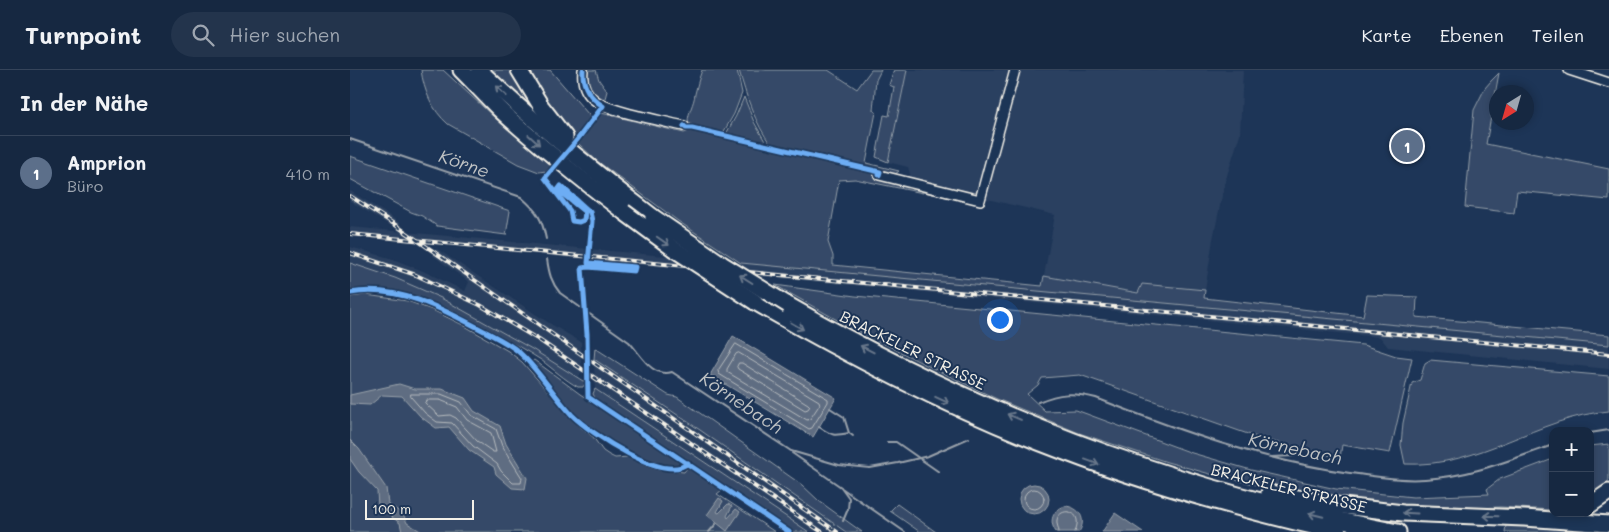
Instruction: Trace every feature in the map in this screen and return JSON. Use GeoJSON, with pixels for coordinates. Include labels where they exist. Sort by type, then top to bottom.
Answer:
{"type":"FeatureCollection","features":[{"type":"Feature","properties":{"kind":"highway"},"geometry":{"type":"LineString","coordinates":[[451,70],[477,94],[497,107]]}},
{"type":"Feature","properties":{"kind":"highway","name":"BRACKELER STRASSE"},"geometry":{"type":"LineString","coordinates":[[461,70],[497,107],[579,178],[674,249],[755,302],[840,350],[952,405],[1061,451],[1187,492],[1260,513],[1338,532]]}},
{"type":"Feature","properties":{"kind":"highway","name":"BRACKELER STRASSE"},"geometry":{"type":"LineString","coordinates":[[478,70],[554,138],[653,217],[722,264],[788,305],[867,349],[950,389],[1065,438],[1160,471],[1321,516],[1398,532]]}},
{"type":"Feature","properties":{"kind":"highway"},"geometry":{"type":"LineString","coordinates":[[519,70],[558,129],[606,180]]}},
{"type":"Feature","properties":{"kind":"highway"},"geometry":{"type":"LineString","coordinates":[[1160,471],[1267,493],[1344,506],[1402,512],[1609,524]]}},
{"type":"Feature","properties":{"kind":"highway"},"geometry":{"type":"LineString","coordinates":[[1187,492],[1214,506],[1302,532]]}},
{"type":"Feature","properties":{"kind":"highway"},"geometry":{"type":"LineString","coordinates":[[1594,502],[1609,492]]}},
{"type":"Feature","properties":{"kind":"highway"},"geometry":{"type":"LineString","coordinates":[[1524,518],[1535,514],[1549,513]]}},
{"type":"Feature","properties":{"kind":"street"},"geometry":{"type":"LineString","coordinates":[[583,70],[583,82],[586,90],[602,106],[684,126]]}},
{"type":"Feature","properties":{"kind":"street"},"geometry":{"type":"LineString","coordinates":[[880,176],[980,200],[1015,70]]}},
{"type":"Feature","properties":{"kind":"street"},"geometry":{"type":"LineString","coordinates":[[1570,70],[1609,83]]}},
{"type":"Feature","properties":{"kind":"shaded area"},"geometry":{"type":"Polygon","coordinates":[[[421,70],[443,70],[551,166],[546,171],[539,172],[518,164],[448,124],[437,113],[430,100],[421,70]]]}},
{"type":"Feature","properties":{"kind":"shaded area"},"geometry":{"type":"Polygon","coordinates":[[[490,70],[514,70],[545,121],[490,70]]]}},
{"type":"Feature","properties":{"kind":"shaded area"},"geometry":{"type":"Polygon","coordinates":[[[523,70],[550,70],[589,115],[590,120],[575,139],[579,142],[601,113],[684,133],[692,130],[878,174],[965,200],[855,179],[839,180],[828,242],[833,256],[833,265],[1042,286],[1044,276],[1138,293],[1142,284],[1205,290],[1204,298],[1363,316],[1367,295],[1417,297],[1416,317],[1609,335],[1609,345],[741,263],[678,221],[597,161],[564,130],[523,70]]]}},
{"type":"Feature","properties":{"kind":"shaded area"},"geometry":{"type":"Polygon","coordinates":[[[587,70],[596,70],[599,80],[607,91],[604,102],[591,89],[587,70]]]}},
{"type":"Feature","properties":{"kind":"shaded area"},"geometry":{"type":"Polygon","coordinates":[[[702,70],[737,70],[742,93],[734,114],[723,133],[694,126],[688,122],[702,70]]]}},
{"type":"Feature","properties":{"kind":"shaded area"},"geometry":{"type":"Polygon","coordinates":[[[739,70],[828,70],[857,89],[871,70],[881,70],[876,80],[873,110],[876,112],[866,163],[899,171],[894,175],[882,173],[882,170],[771,145],[760,128],[739,70]]]}},
{"type":"Feature","properties":{"kind":"shaded area"},"geometry":{"type":"Polygon","coordinates":[[[894,70],[907,70],[888,162],[876,157],[884,115],[889,116],[894,87],[889,85],[894,70]]]}},
{"type":"Feature","properties":{"kind":"shaded area"},"geometry":{"type":"Polygon","coordinates":[[[907,70],[1243,70],[1240,134],[1225,182],[1213,239],[1205,291],[1142,284],[1138,293],[1044,276],[1055,215],[912,181],[908,167],[888,162],[907,70]]]}},
{"type":"Feature","properties":{"kind":"shaded area"},"geometry":{"type":"Polygon","coordinates":[[[1499,73],[1497,85],[1489,85],[1489,128],[1486,144],[1609,169],[1609,200],[1517,191],[1514,213],[1465,207],[1474,110],[1485,88],[1499,73]]]}},
{"type":"Feature","properties":{"kind":"shaded area"},"geometry":{"type":"Polygon","coordinates":[[[744,97],[754,122],[766,143],[726,134],[744,97]]]}},
{"type":"Feature","properties":{"kind":"shaded area"},"geometry":{"type":"Polygon","coordinates":[[[350,156],[510,211],[506,235],[437,226],[422,216],[350,179],[350,156]]]}},
{"type":"Feature","properties":{"kind":"shaded area"},"geometry":{"type":"Polygon","coordinates":[[[350,191],[401,224],[389,225],[350,201],[350,191]]]}},
{"type":"Feature","properties":{"kind":"shaded area"},"geometry":{"type":"Polygon","coordinates":[[[350,227],[1609,345],[1609,369],[1388,347],[1380,337],[350,236],[350,227]]]}},
{"type":"Feature","properties":{"kind":"shaded area"},"geometry":{"type":"Polygon","coordinates":[[[350,247],[393,259],[465,291],[469,282],[432,255],[437,249],[581,342],[581,373],[578,378],[532,349],[441,298],[395,278],[350,263],[350,247]]]}},
{"type":"Feature","properties":{"kind":"shaded area"},"geometry":{"type":"Polygon","coordinates":[[[350,263],[395,278],[441,298],[586,381],[583,387],[573,384],[524,349],[478,324],[425,299],[388,290],[350,290],[350,263]]]}},
{"type":"Feature","properties":{"kind":"shaded area"},"geometry":{"type":"Polygon","coordinates":[[[775,285],[855,296],[1363,345],[1396,356],[1412,358],[1390,453],[1342,445],[1340,458],[1262,439],[1080,375],[1042,378],[1038,385],[1027,394],[1045,411],[1076,410],[1192,453],[1251,470],[1336,489],[1413,497],[1489,494],[1487,489],[1500,479],[1549,461],[1549,510],[1500,507],[1434,510],[1310,497],[1210,474],[1079,433],[997,399],[839,321],[775,285]]]}},
{"type":"Feature","properties":{"kind":"shaded area"},"geometry":{"type":"Polygon","coordinates":[[[366,295],[407,301],[432,310],[463,325],[508,351],[522,362],[579,426],[593,437],[603,451],[615,458],[628,457],[663,470],[684,472],[688,467],[722,490],[717,494],[775,532],[350,532],[350,297],[366,295]]]}},
{"type":"Feature","properties":{"kind":"shaded area"},"geometry":{"type":"Polygon","coordinates":[[[595,348],[668,395],[677,397],[802,485],[819,501],[862,532],[846,532],[594,359],[595,348]]]}},
{"type":"Feature","properties":{"kind":"shaded area"},"geometry":{"type":"Polygon","coordinates":[[[594,359],[846,532],[809,532],[595,389],[594,359]]]}},
{"type":"Feature","properties":{"kind":"shaded area"},"geometry":{"type":"Polygon","coordinates":[[[534,360],[580,394],[685,463],[674,465],[661,464],[647,459],[617,445],[591,429],[575,416],[557,395],[534,367],[531,362],[534,360]]]}},
{"type":"Feature","properties":{"kind":"shaded area"},"geometry":{"type":"Polygon","coordinates":[[[1430,360],[1609,376],[1609,411],[1557,422],[1484,451],[1458,458],[1432,463],[1405,464],[1401,445],[1403,423],[1412,383],[1420,380],[1425,363],[1430,360]]]}},
{"type":"Feature","properties":{"kind":"shaded area"},"geometry":{"type":"Polygon","coordinates":[[[595,389],[809,532],[792,532],[597,401],[593,394],[595,389]]]}},
{"type":"Feature","properties":{"kind":"shaded area"},"geometry":{"type":"Polygon","coordinates":[[[1609,444],[1609,481],[1594,494],[1594,472],[1594,446],[1609,444]]]}},
{"type":"Feature","properties":{"kind":"shaded area"},"geometry":{"type":"Polygon","coordinates":[[[897,504],[936,532],[920,532],[890,511],[897,504]]]}},
{"type":"Feature","properties":{"kind":"shaded area"},"geometry":{"type":"Polygon","coordinates":[[[1506,525],[1609,530],[1609,532],[1505,532],[1506,525]]]}},
{"type":"Feature","properties":{"kind":"water"},"geometry":{"type":"Polygon","coordinates":[[[733,336],[836,398],[813,437],[710,375],[733,336]]]}},
{"type":"Feature","properties":{"kind":"water"},"geometry":{"type":"Polygon","coordinates":[[[399,384],[415,389],[442,389],[465,398],[474,411],[500,426],[506,444],[527,478],[525,489],[512,488],[496,474],[494,467],[469,450],[449,427],[436,428],[421,417],[402,396],[382,395],[370,405],[350,404],[350,395],[399,384]]]}},
{"type":"Feature","properties":{"kind":"water"},"geometry":{"type":"Polygon","coordinates":[[[350,440],[359,449],[386,488],[388,504],[403,514],[407,523],[422,532],[402,532],[400,523],[378,507],[377,491],[359,472],[350,459],[350,440]]]}},
{"type":"Feature","properties":{"kind":"water"},"geometry":{"type":"Polygon","coordinates":[[[1034,484],[1045,488],[1049,499],[1045,510],[1034,514],[1023,510],[1019,499],[1023,488],[1034,484]]]}},
{"type":"Feature","properties":{"kind":"water"},"geometry":{"type":"Polygon","coordinates":[[[719,498],[723,501],[717,512],[719,513],[728,504],[732,506],[727,516],[728,518],[736,509],[740,512],[727,531],[707,515],[719,498]]]}},
{"type":"Feature","properties":{"kind":"water"},"geometry":{"type":"Polygon","coordinates":[[[1065,506],[1075,509],[1081,515],[1082,523],[1079,532],[1056,532],[1052,524],[1053,516],[1057,510],[1065,506]]]}},
{"type":"Feature","properties":{"kind":"water"},"geometry":{"type":"Polygon","coordinates":[[[1115,513],[1143,532],[1102,532],[1115,513]]]}},
{"type":"Feature","properties":{"kind":"waterway","name":"Körne"},"geometry":{"type":"LineString","coordinates":[[350,139],[521,197],[538,215],[546,239]]}},
{"type":"Feature","properties":{"kind":"waterway","name":"Körnebach"},"geometry":{"type":"LineString","coordinates":[[547,259],[554,285],[560,293],[629,342],[652,368],[658,372],[672,372],[791,451],[839,465],[870,468],[928,456],[969,438]]}},
{"type":"Feature","properties":{"kind":"waterway","name":"Körnebach"},"geometry":{"type":"LineString","coordinates":[[1038,402],[1067,394],[1088,396],[1190,433],[1252,452],[1317,467],[1397,479],[1425,479],[1459,475],[1490,467],[1549,446]]}},
{"type":"Feature","properties":{"kind":"waterway"},"geometry":{"type":"LineString","coordinates":[[830,408],[844,417],[849,433],[853,436]]}},
{"type":"Feature","properties":{"kind":"waterway"},"geometry":{"type":"LineString","coordinates":[[819,427],[833,434],[849,433]]}},
{"type":"Feature","properties":{"kind":"waterway","name":"Körnebach"},"geometry":{"type":"LineString","coordinates":[[1594,432],[1609,430]]}},
{"type":"Feature","properties":{"kind":"waterway"},"geometry":{"type":"LineString","coordinates":[[887,442],[896,442],[939,472]]}},
{"type":"Feature","properties":{"kind":"waterway"},"geometry":{"type":"LineString","coordinates":[[792,453],[841,487],[849,498],[848,509],[843,521]]}},
{"type":"Feature","properties":{"kind":"waterway"},"geometry":{"type":"LineString","coordinates":[[1272,457],[1294,456]]}},
{"type":"Feature","properties":{"kind":"waterway"},"geometry":{"type":"LineString","coordinates":[[843,489],[905,532]]}},
{"type":"Feature","properties":{"kind":"waterway"},"geometry":{"type":"LineString","coordinates":[[709,532],[716,524]]}},
{"type":"Feature","properties":{"kind":"railway"},"geometry":{"type":"LineString","coordinates":[[350,196],[394,224],[837,532]]}},
{"type":"Feature","properties":{"kind":"railway"},"geometry":{"type":"LineString","coordinates":[[350,234],[1609,354]]}},
{"type":"Feature","properties":{"kind":"railway"},"geometry":{"type":"LineString","coordinates":[[350,253],[416,275],[480,305],[539,340],[822,532]]}},
{"type":"Feature","properties":{"kind":"cycle path"},"geometry":{"type":"LineString","coordinates":[[583,70],[587,91],[603,106],[545,178],[570,211],[572,221],[579,222],[584,220],[585,212],[558,190],[561,186],[590,212],[592,221],[588,263],[635,267],[634,271],[582,268],[587,334],[588,397],[789,532]]}},
{"type":"Feature","properties":{"kind":"cycle path"},"geometry":{"type":"LineString","coordinates":[[684,126],[880,172],[879,175]]}},
{"type":"Feature","properties":{"kind":"cycle path"},"geometry":{"type":"LineString","coordinates":[[350,293],[386,292],[421,301],[454,315],[500,339],[517,351],[528,361],[572,415],[611,444],[646,462],[663,467],[677,468],[688,463]]}},
{"type":"Feature","properties":{"kind":"place","name":"Amprion"},"geometry":{"type":"Point","coordinates":[1407,146]}}]}
